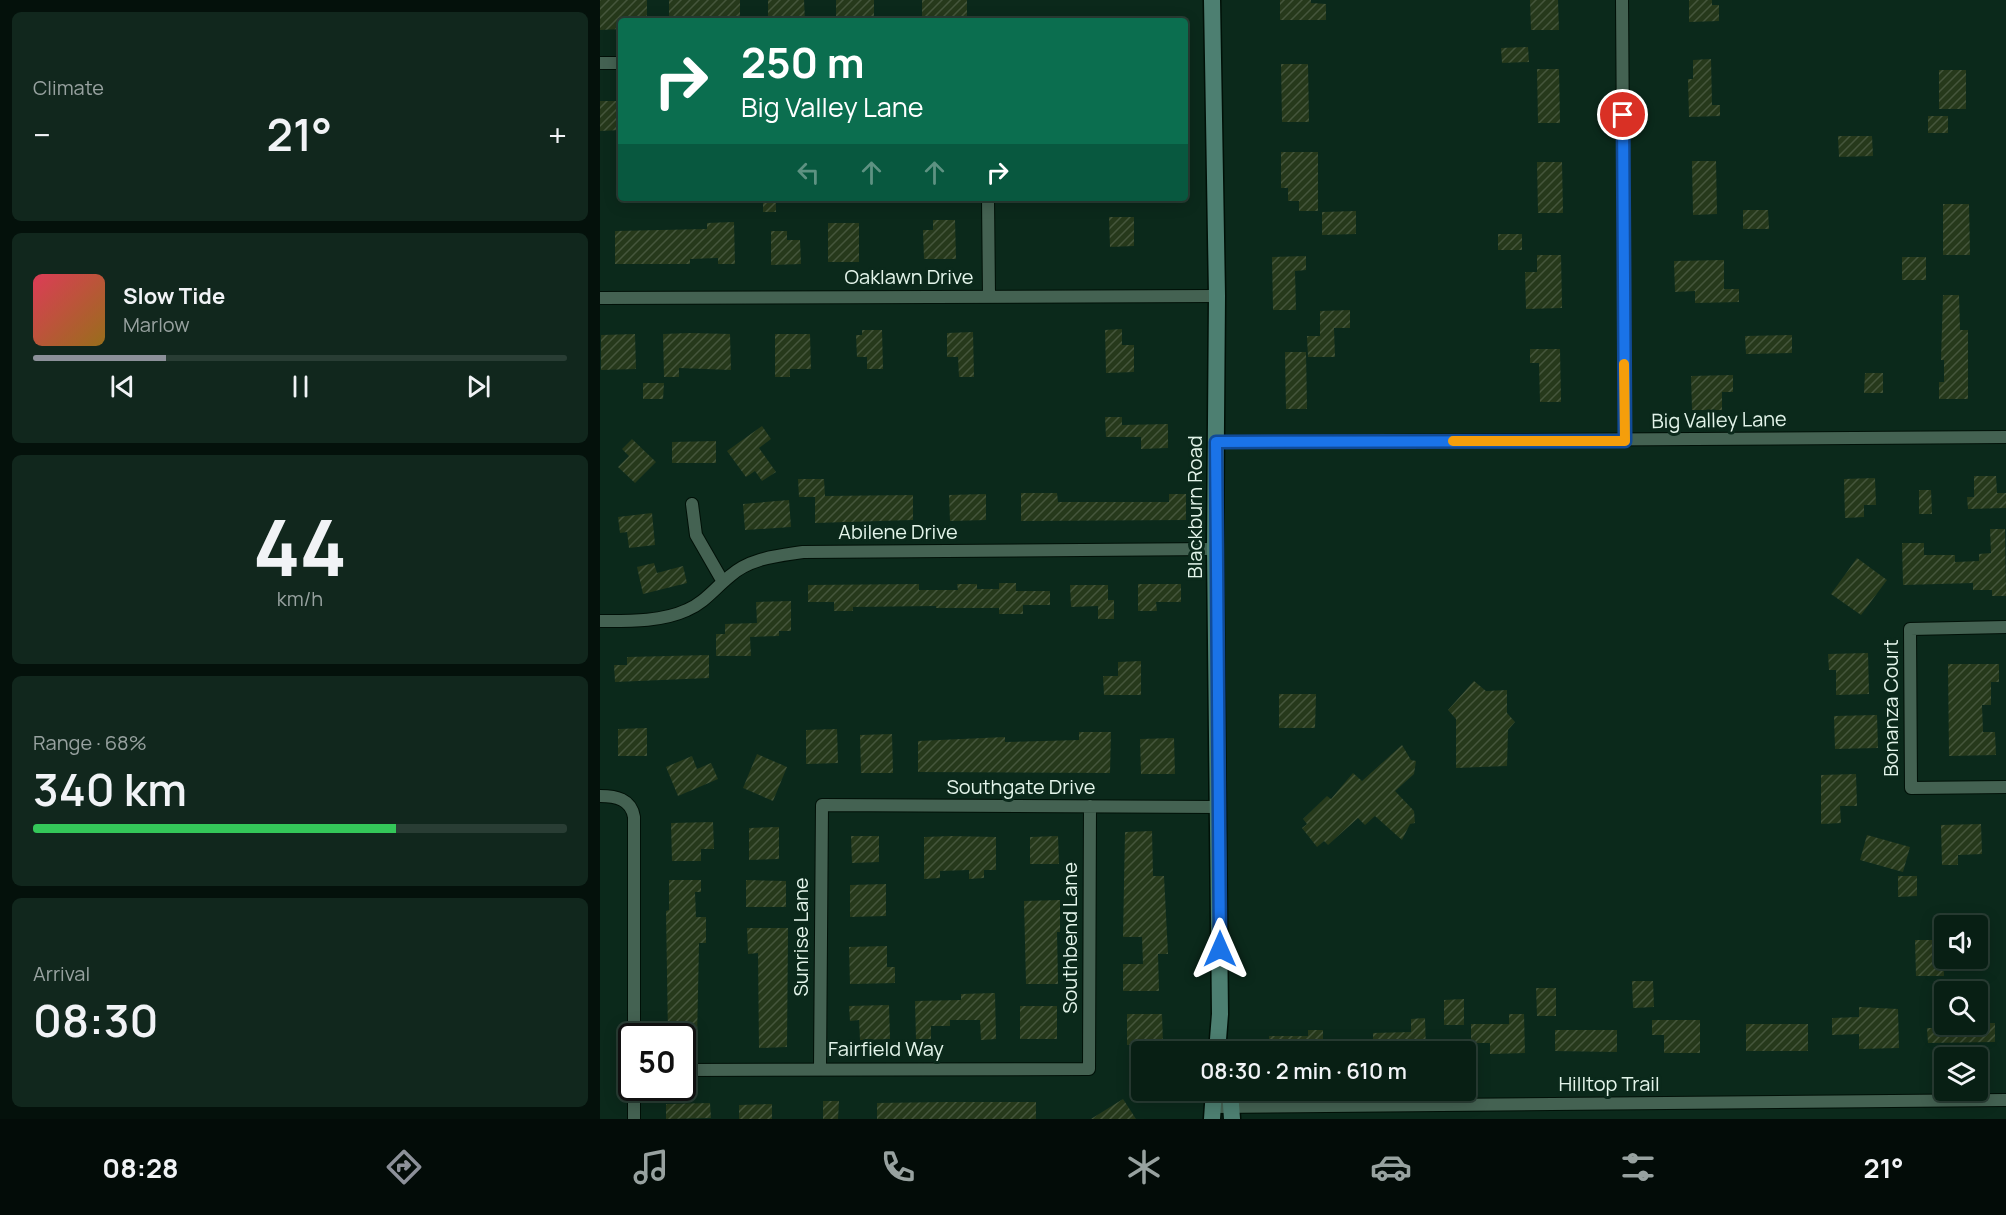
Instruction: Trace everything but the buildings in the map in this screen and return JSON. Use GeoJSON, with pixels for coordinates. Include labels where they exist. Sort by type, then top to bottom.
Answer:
{"type":"FeatureCollection","features":[{"type":"Feature","properties":{"kind":"main road","name":"Blackburn Road"},"geometry":{"type":"LineString","coordinates":[[1212,0],[1217,296],[1215,549],[1220,807],[1220,1014],[1218,1041]]}},
{"type":"Feature","properties":{"kind":"main road","name":"Blackburn Road"},"geometry":{"type":"LineString","coordinates":[[1220,1014],[1224,1041]]}},
{"type":"Feature","properties":{"kind":"street"},"geometry":{"type":"LineString","coordinates":[[1622,0],[1625,441]]}},
{"type":"Feature","properties":{"kind":"street"},"geometry":{"type":"LineString","coordinates":[[600,63],[618,63]]}},
{"type":"Feature","properties":{"kind":"street"},"geometry":{"type":"LineString","coordinates":[[988,201],[989,296]]}},
{"type":"Feature","properties":{"kind":"street","name":"Oaklawn Drive"},"geometry":{"type":"LineString","coordinates":[[600,298],[1217,296]]}},
{"type":"Feature","properties":{"kind":"street","name":"Big Valley Lane"},"geometry":{"type":"LineString","coordinates":[[1216,442],[2006,437]]}},
{"type":"Feature","properties":{"kind":"street"},"geometry":{"type":"LineString","coordinates":[[692,504],[696,535],[723,582]]}},
{"type":"Feature","properties":{"kind":"street","name":"Abilene Drive"},"geometry":{"type":"LineString","coordinates":[[600,621],[633,621],[684,612],[699,604],[750,562],[803,552],[1215,549]]}},
{"type":"Feature","properties":{"kind":"street","name":"Bonanza Court"},"geometry":{"type":"LineString","coordinates":[[2006,627],[1910,629],[1911,788],[2006,787]]}},
{"type":"Feature","properties":{"kind":"street"},"geometry":{"type":"LineString","coordinates":[[600,796],[624,800],[633,809],[634,1023]]}},
{"type":"Feature","properties":{"kind":"street","name":"Southgate Drive"},"geometry":{"type":"LineString","coordinates":[[822,805],[1220,807]]}},
{"type":"Feature","properties":{"kind":"street","name":"Sunrise Lane"},"geometry":{"type":"LineString","coordinates":[[820,1069],[822,805]]}},
{"type":"Feature","properties":{"kind":"street","name":"Southbend Lane"},"geometry":{"type":"LineString","coordinates":[[1089,1070],[1090,806]]}},
{"type":"Feature","properties":{"kind":"street","name":"Fairfield Way"},"geometry":{"type":"LineString","coordinates":[[696,1070],[1089,1070]]}},
{"type":"Feature","properties":{"kind":"street","name":"Hilltop Trail"},"geometry":{"type":"LineString","coordinates":[[1213,1106],[2006,1100]]}},
{"type":"Feature","properties":{"kind":"street"},"geometry":{"type":"LineString","coordinates":[[634,1101],[634,1119]]}},
{"type":"Feature","properties":{"kind":"slow traffic"},"geometry":{"type":"LineString","coordinates":[[1453,441],[1625,441],[1624,364]]}},
{"type":"Feature","properties":{"kind":"route"},"geometry":{"type":"LineString","coordinates":[[1220,949],[1215,549],[1216,442],[1625,441],[1623,115]]}}]}
